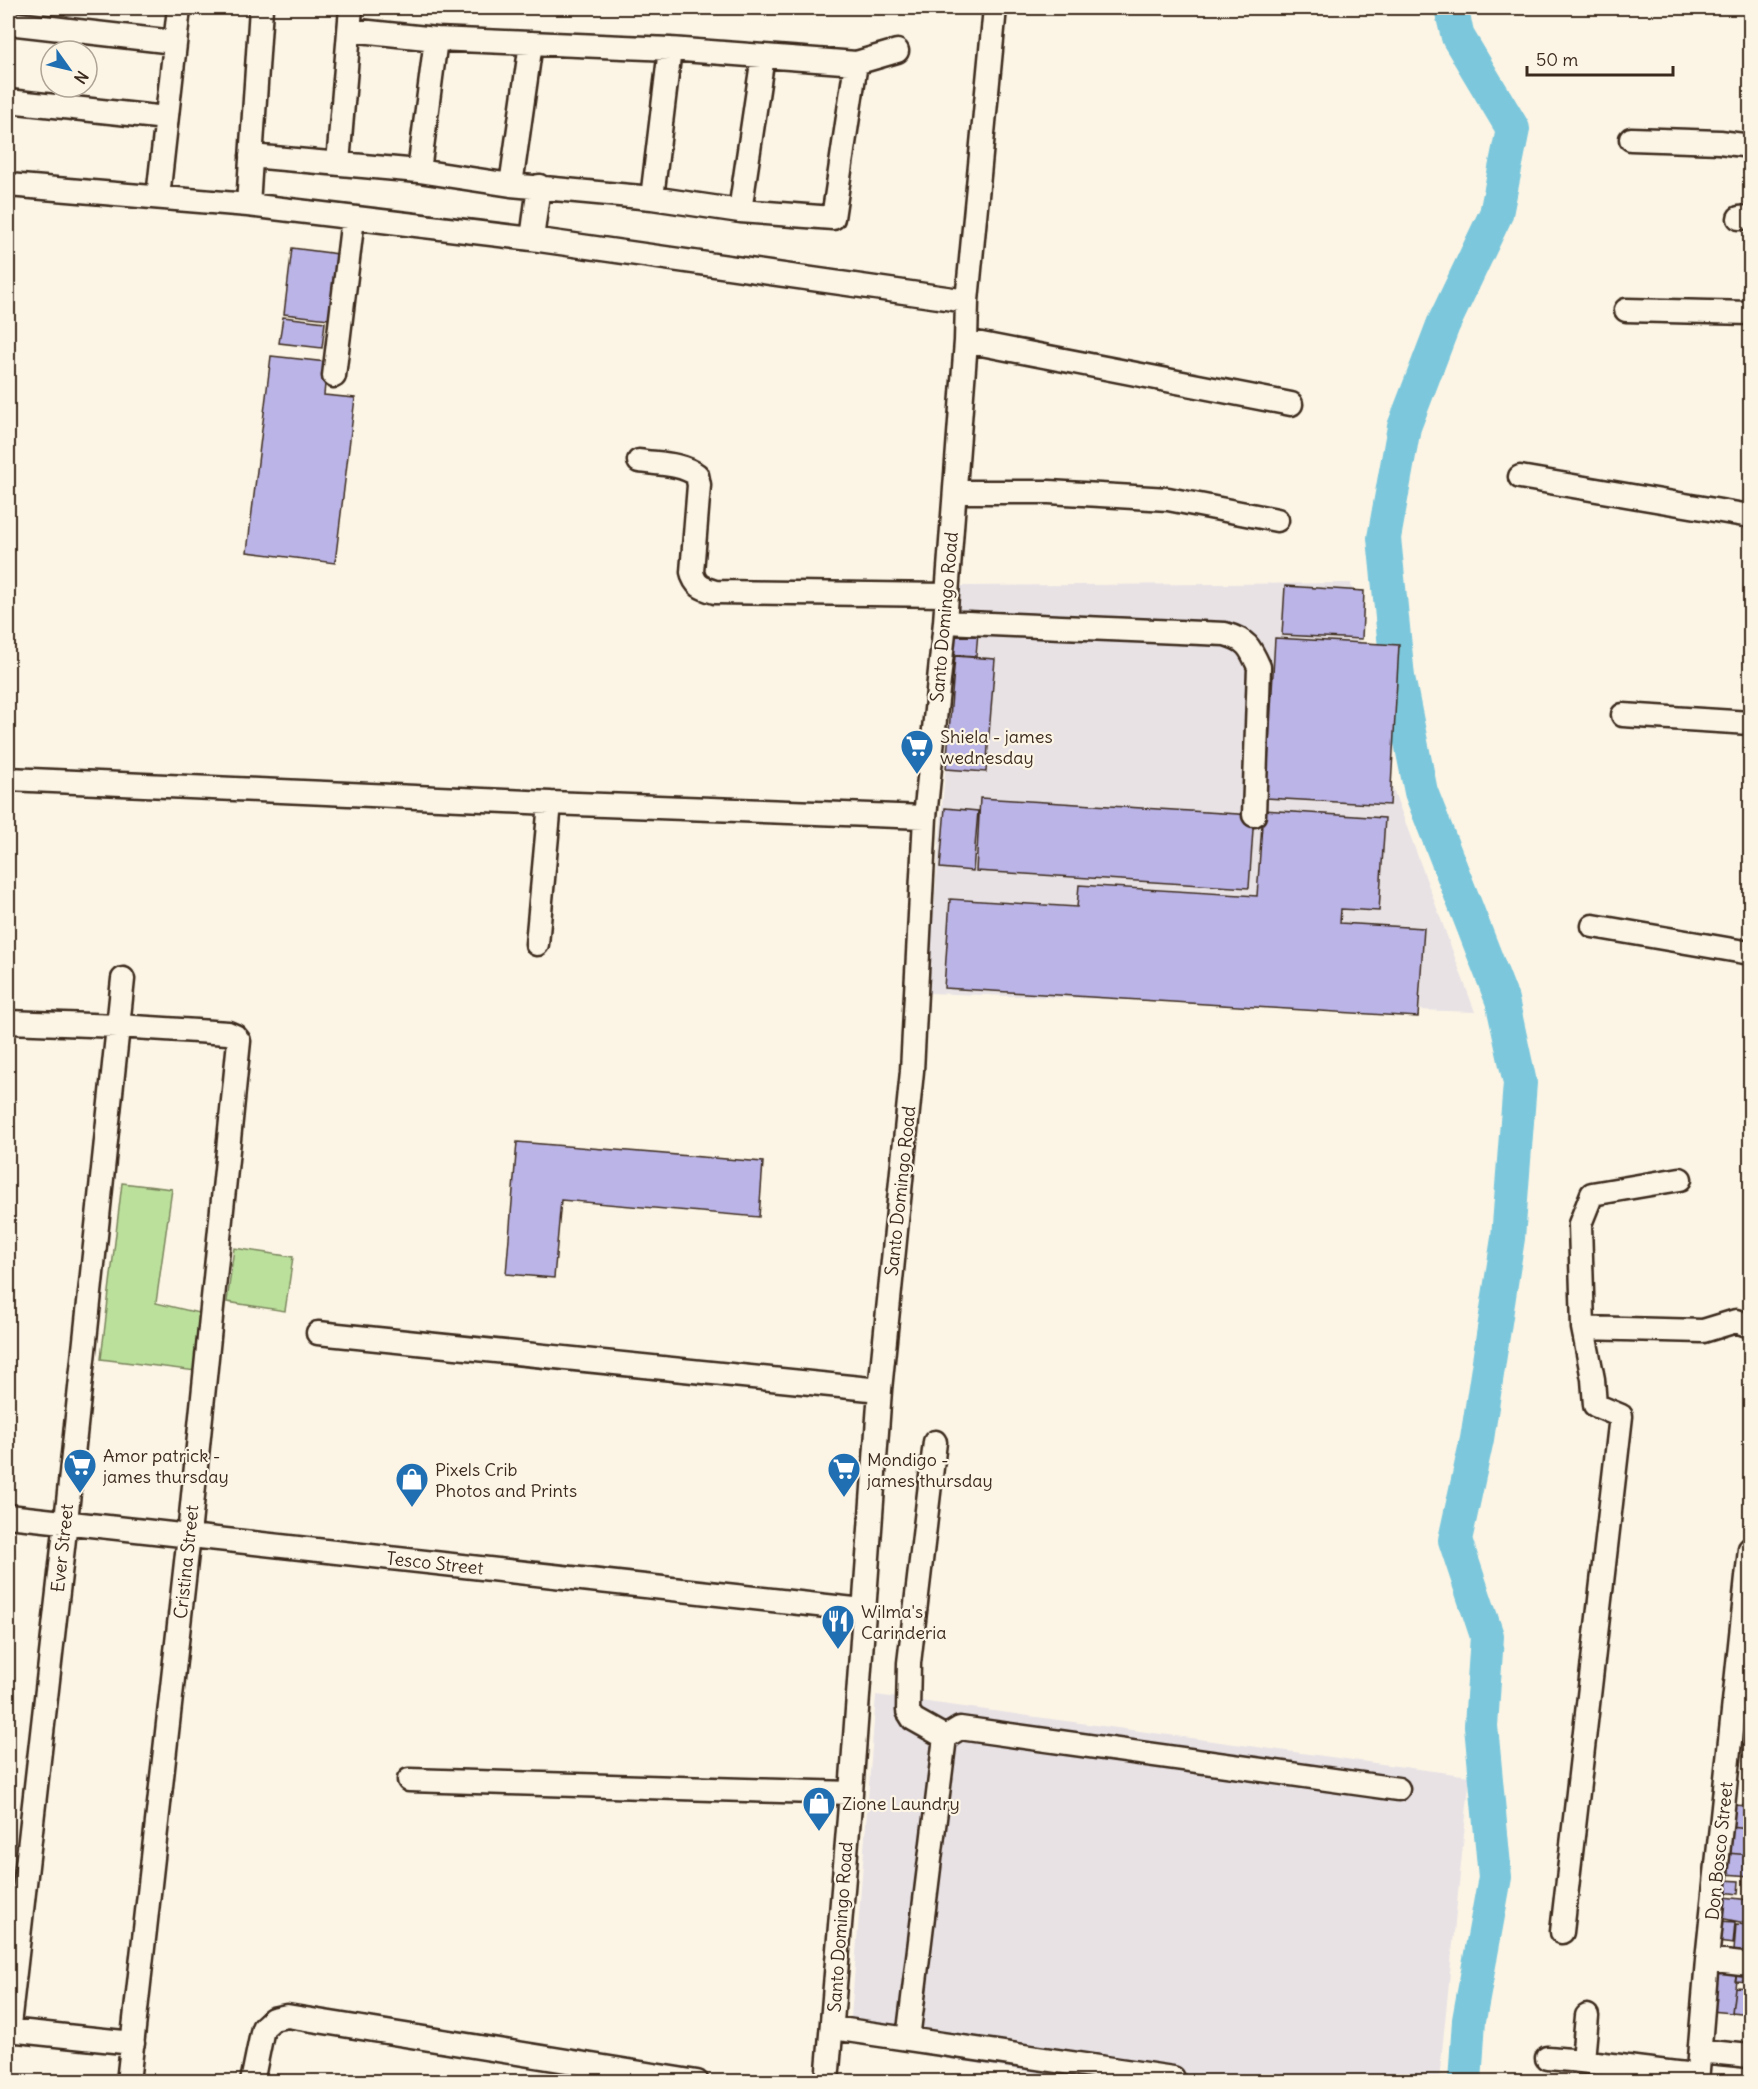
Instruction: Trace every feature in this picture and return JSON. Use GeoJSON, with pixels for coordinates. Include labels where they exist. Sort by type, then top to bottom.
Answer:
{"type":"FeatureCollection","features":[{"type":"Feature","properties":{"kind":"street"},"geometry":{"type":"LineString","coordinates":[[158,197],[179,8]]}},
{"type":"Feature","properties":{"kind":"street"},"geometry":{"type":"LineString","coordinates":[[248,205],[261,8]]}},
{"type":"Feature","properties":{"kind":"street","name":"Santo Domingo Road"},"geometry":{"type":"LineString","coordinates":[[827,2082],[851,1793],[880,1390],[912,1071],[925,817],[945,622],[967,301],[995,8]]}},
{"type":"Feature","properties":{"kind":"street"},"geometry":{"type":"LineString","coordinates":[[338,163],[350,19],[436,39],[670,49],[856,63],[897,51]]}},
{"type":"Feature","properties":{"kind":"street"},"geometry":{"type":"LineString","coordinates":[[8,23],[174,42]]}},
{"type":"Feature","properties":{"kind":"street"},"geometry":{"type":"LineString","coordinates":[[419,171],[436,39]]}},
{"type":"Feature","properties":{"kind":"street"},"geometry":{"type":"LineString","coordinates":[[511,184],[531,43]]}},
{"type":"Feature","properties":{"kind":"street"},"geometry":{"type":"LineString","coordinates":[[652,198],[670,49]]}},
{"type":"Feature","properties":{"kind":"street"},"geometry":{"type":"LineString","coordinates":[[740,212],[763,56]]}},
{"type":"Feature","properties":{"kind":"street"},"geometry":{"type":"LineString","coordinates":[[251,156],[419,171],[511,184],[652,198],[740,212],[833,218],[856,63]]}},
{"type":"Feature","properties":{"kind":"street"},"geometry":{"type":"LineString","coordinates":[[8,101],[166,118]]}},
{"type":"Feature","properties":{"kind":"street"},"geometry":{"type":"LineString","coordinates":[[1631,139],[1720,142],[1750,146]]}},
{"type":"Feature","properties":{"kind":"street"},"geometry":{"type":"LineString","coordinates":[[8,185],[248,205],[532,239],[967,301]]}},
{"type":"Feature","properties":{"kind":"street"},"geometry":{"type":"LineString","coordinates":[[532,239],[539,186]]}},
{"type":"Feature","properties":{"kind":"street"},"geometry":{"type":"LineString","coordinates":[[334,376],[353,218]]}},
{"type":"Feature","properties":{"kind":"street"},"geometry":{"type":"LineString","coordinates":[[1626,310],[1750,313]]}},
{"type":"Feature","properties":{"kind":"street"},"geometry":{"type":"LineString","coordinates":[[966,341],[1291,404]]}},
{"type":"Feature","properties":{"kind":"street"},"geometry":{"type":"LineString","coordinates":[[639,461],[679,467],[697,475],[699,485],[692,572],[694,582],[702,588],[715,592],[947,595]]}},
{"type":"Feature","properties":{"kind":"street"},"geometry":{"type":"LineString","coordinates":[[1520,477],[1750,516]]}},
{"type":"Feature","properties":{"kind":"street"},"geometry":{"type":"LineString","coordinates":[[955,492],[1049,492],[1168,499],[1277,520]]}},
{"type":"Feature","properties":{"kind":"street"},"geometry":{"type":"LineString","coordinates":[[945,622],[1225,634],[1241,638],[1251,650],[1259,667],[1254,815]]}},
{"type":"Feature","properties":{"kind":"street"},"geometry":{"type":"LineString","coordinates":[[1623,715],[1750,723]]}},
{"type":"Feature","properties":{"kind":"street"},"geometry":{"type":"LineString","coordinates":[[8,779],[925,817]]}},
{"type":"Feature","properties":{"kind":"street"},"geometry":{"type":"LineString","coordinates":[[537,944],[550,803]]}},
{"type":"Feature","properties":{"kind":"street"},"geometry":{"type":"LineString","coordinates":[[1593,926],[1750,953]]}},
{"type":"Feature","properties":{"kind":"street","name":"Ever Street"},"geometry":{"type":"LineString","coordinates":[[8,2032],[66,1521],[123,979]]}},
{"type":"Feature","properties":{"kind":"street"},"geometry":{"type":"LineString","coordinates":[[8,1022],[118,1026]]}},
{"type":"Feature","properties":{"kind":"street","name":"Cristina Street"},"geometry":{"type":"LineString","coordinates":[[118,1026],[228,1033],[239,1041],[189,1535],[128,2082]]}},
{"type":"Feature","properties":{"kind":"street"},"geometry":{"type":"LineString","coordinates":[[1562,1932],[1621,1416],[1595,1405],[1593,1379],[1583,1328],[1580,1224],[1592,1194],[1680,1179]]}},
{"type":"Feature","properties":{"kind":"street"},"geometry":{"type":"LineString","coordinates":[[1583,1328],[1702,1331],[1736,1321],[1750,1326]]}},
{"type":"Feature","properties":{"kind":"street"},"geometry":{"type":"LineString","coordinates":[[318,1333],[880,1390]]}},
{"type":"Feature","properties":{"kind":"street"},"geometry":{"type":"LineString","coordinates":[[935,1442],[909,1663],[908,1711],[913,1719],[945,1737]]}},
{"type":"Feature","properties":{"kind":"street","name":"Tesco Street"},"geometry":{"type":"LineString","coordinates":[[8,1516],[863,1610]]}},
{"type":"Feature","properties":{"kind":"street","name":"Don Bosco Street"},"geometry":{"type":"LineString","coordinates":[[1697,2078],[1707,1960],[1744,1680],[1750,1549]]}},
{"type":"Feature","properties":{"kind":"street"},"geometry":{"type":"LineString","coordinates":[[945,1737],[960,1728],[1398,1789]]}},
{"type":"Feature","properties":{"kind":"street"},"geometry":{"type":"LineString","coordinates":[[908,2039],[945,1737]]}},
{"type":"Feature","properties":{"kind":"street"},"geometry":{"type":"LineString","coordinates":[[409,1780],[851,1793]]}},
{"type":"Feature","properties":{"kind":"street"},"geometry":{"type":"LineString","coordinates":[[1707,1960],[1750,1965]]}},
{"type":"Feature","properties":{"kind":"street"},"geometry":{"type":"LineString","coordinates":[[252,2082],[263,2028],[273,2019],[287,2016],[697,2082]]}},
{"type":"Feature","properties":{"kind":"street"},"geometry":{"type":"LineString","coordinates":[[1583,2060],[1587,2016]]}},
{"type":"Feature","properties":{"kind":"street"},"geometry":{"type":"LineString","coordinates":[[832,2028],[1173,2078]]}},
{"type":"Feature","properties":{"kind":"street"},"geometry":{"type":"LineString","coordinates":[[8,2032],[133,2043]]}},
{"type":"Feature","properties":{"kind":"street"},"geometry":{"type":"LineString","coordinates":[[1700,2051],[1750,2056]]}},
{"type":"Feature","properties":{"kind":"street"},"geometry":{"type":"LineString","coordinates":[[1547,2058],[1583,2060],[1697,2078]]}},
{"type":"Feature","properties":{"kind":"shaded area"},"geometry":{"type":"Polygon","coordinates":[[[1351,583],[1362,660],[1385,767],[1475,1012],[927,993],[960,586],[1351,583]]]}},
{"type":"Feature","properties":{"kind":"shaded area"},"geometry":{"type":"Polygon","coordinates":[[[876,1695],[1470,1776],[1439,2081],[1088,2081],[849,2043],[876,1695]]]}},
{"type":"Feature","properties":{"kind":"green space"},"geometry":{"type":"Polygon","coordinates":[[[122,1183],[172,1189],[156,1303],[203,1314],[196,1371],[101,1359],[122,1183]]]}},
{"type":"Feature","properties":{"kind":"green space"},"geometry":{"type":"Polygon","coordinates":[[[234,1248],[293,1257],[285,1311],[227,1302],[234,1248]]]}},
{"type":"Feature","properties":{"kind":"building"},"geometry":{"type":"Polygon","coordinates":[[[292,248],[346,255],[338,320],[284,314],[292,248]]]}},
{"type":"Feature","properties":{"kind":"building"},"geometry":{"type":"Polygon","coordinates":[[[283,317],[325,322],[322,348],[279,343],[283,317]]]}},
{"type":"Feature","properties":{"kind":"building"},"geometry":{"type":"Polygon","coordinates":[[[271,356],[327,362],[324,395],[355,398],[335,563],[247,552],[271,356]]]}},
{"type":"Feature","properties":{"kind":"building"},"geometry":{"type":"Polygon","coordinates":[[[1285,586],[1364,591],[1362,639],[1282,635],[1285,586]]]}},
{"type":"Feature","properties":{"kind":"building"},"geometry":{"type":"Polygon","coordinates":[[[949,617],[979,619],[976,656],[947,654],[949,617]]]}},
{"type":"Feature","properties":{"kind":"building"},"geometry":{"type":"Polygon","coordinates":[[[1275,638],[1399,645],[1390,805],[1266,798],[1275,638]]]}},
{"type":"Feature","properties":{"kind":"building"},"geometry":{"type":"Polygon","coordinates":[[[955,656],[995,659],[986,772],[946,769],[955,656]]]}},
{"type":"Feature","properties":{"kind":"building"},"geometry":{"type":"Polygon","coordinates":[[[980,798],[1254,815],[1249,888],[976,871],[980,798]]]}},
{"type":"Feature","properties":{"kind":"building"},"geometry":{"type":"Polygon","coordinates":[[[945,808],[978,811],[973,871],[940,868],[945,808]]]}},
{"type":"Feature","properties":{"kind":"building"},"geometry":{"type":"Polygon","coordinates":[[[1263,810],[1385,818],[1379,911],[1341,909],[1340,923],[1424,928],[1418,1017],[944,988],[950,899],[1077,907],[1079,885],[1257,896],[1263,810]]]}},
{"type":"Feature","properties":{"kind":"building"},"geometry":{"type":"Polygon","coordinates":[[[517,1142],[763,1162],[759,1217],[561,1200],[554,1278],[506,1274],[517,1142]]]}},
{"type":"Feature","properties":{"kind":"building"},"geometry":{"type":"Polygon","coordinates":[[[1732,1805],[1750,1806],[1750,1829],[1730,1827],[1732,1805]]]}},
{"type":"Feature","properties":{"kind":"building"},"geometry":{"type":"Polygon","coordinates":[[[1729,1827],[1750,1829],[1750,1855],[1727,1853],[1729,1827]]]}},
{"type":"Feature","properties":{"kind":"building"},"geometry":{"type":"Polygon","coordinates":[[[1727,1853],[1750,1855],[1750,1876],[1725,1874],[1727,1853]]]}},
{"type":"Feature","properties":{"kind":"building"},"geometry":{"type":"Polygon","coordinates":[[[1725,1880],[1739,1881],[1738,1894],[1723,1892],[1725,1880]]]}},
{"type":"Feature","properties":{"kind":"building"},"geometry":{"type":"Polygon","coordinates":[[[1723,1897],[1750,1900],[1750,1924],[1720,1918],[1723,1897]]]}},
{"type":"Feature","properties":{"kind":"building"},"geometry":{"type":"Polygon","coordinates":[[[1720,1921],[1735,1922],[1733,1944],[1718,1942],[1720,1921]]]}},
{"type":"Feature","properties":{"kind":"building"},"geometry":{"type":"Polygon","coordinates":[[[1736,1924],[1750,1925],[1750,1952],[1734,1951],[1736,1924]]]}},
{"type":"Feature","properties":{"kind":"building"},"geometry":{"type":"Polygon","coordinates":[[[1718,1969],[1737,1971],[1732,2013],[1711,2011],[1718,1969]]]}},
{"type":"Feature","properties":{"kind":"building"},"geometry":{"type":"Polygon","coordinates":[[[1737,1971],[1750,1973],[1750,1982],[1735,1981],[1737,1971]]]}},
{"type":"Feature","properties":{"kind":"building"},"geometry":{"type":"Polygon","coordinates":[[[1735,1987],[1750,1988],[1750,2014],[1732,2012],[1735,1987]]]}},
{"type":"Feature","properties":{"kind":"waterway"},"geometry":{"type":"LineString","coordinates":[[1451,8],[1458,37],[1513,129],[1496,214],[1443,325],[1404,427],[1384,538],[1398,677],[1421,792],[1502,1000],[1520,1083],[1508,1238],[1477,1439],[1455,1540],[1487,1636],[1481,1726],[1495,1877],[1469,2020],[1465,2082]]}},
{"type":"Feature","properties":{"kind":"place","name":"Shiela - james wednesday"},"geometry":{"type":"Point","coordinates":[917,775]}},
{"type":"Feature","properties":{"kind":"place","name":"Amor patrick - james thursday"},"geometry":{"type":"Point","coordinates":[80,1494]}},
{"type":"Feature","properties":{"kind":"place","name":"Mondigo - james thursday"},"geometry":{"type":"Point","coordinates":[844,1498]}},
{"type":"Feature","properties":{"kind":"place","name":"Pixels Crib Photos and Prints"},"geometry":{"type":"Point","coordinates":[412,1508]}},
{"type":"Feature","properties":{"kind":"place","name":"Wilma's Carinderia"},"geometry":{"type":"Point","coordinates":[838,1650]}},
{"type":"Feature","properties":{"kind":"place","name":"Zione Laundry"},"geometry":{"type":"Point","coordinates":[819,1832]}}]}
